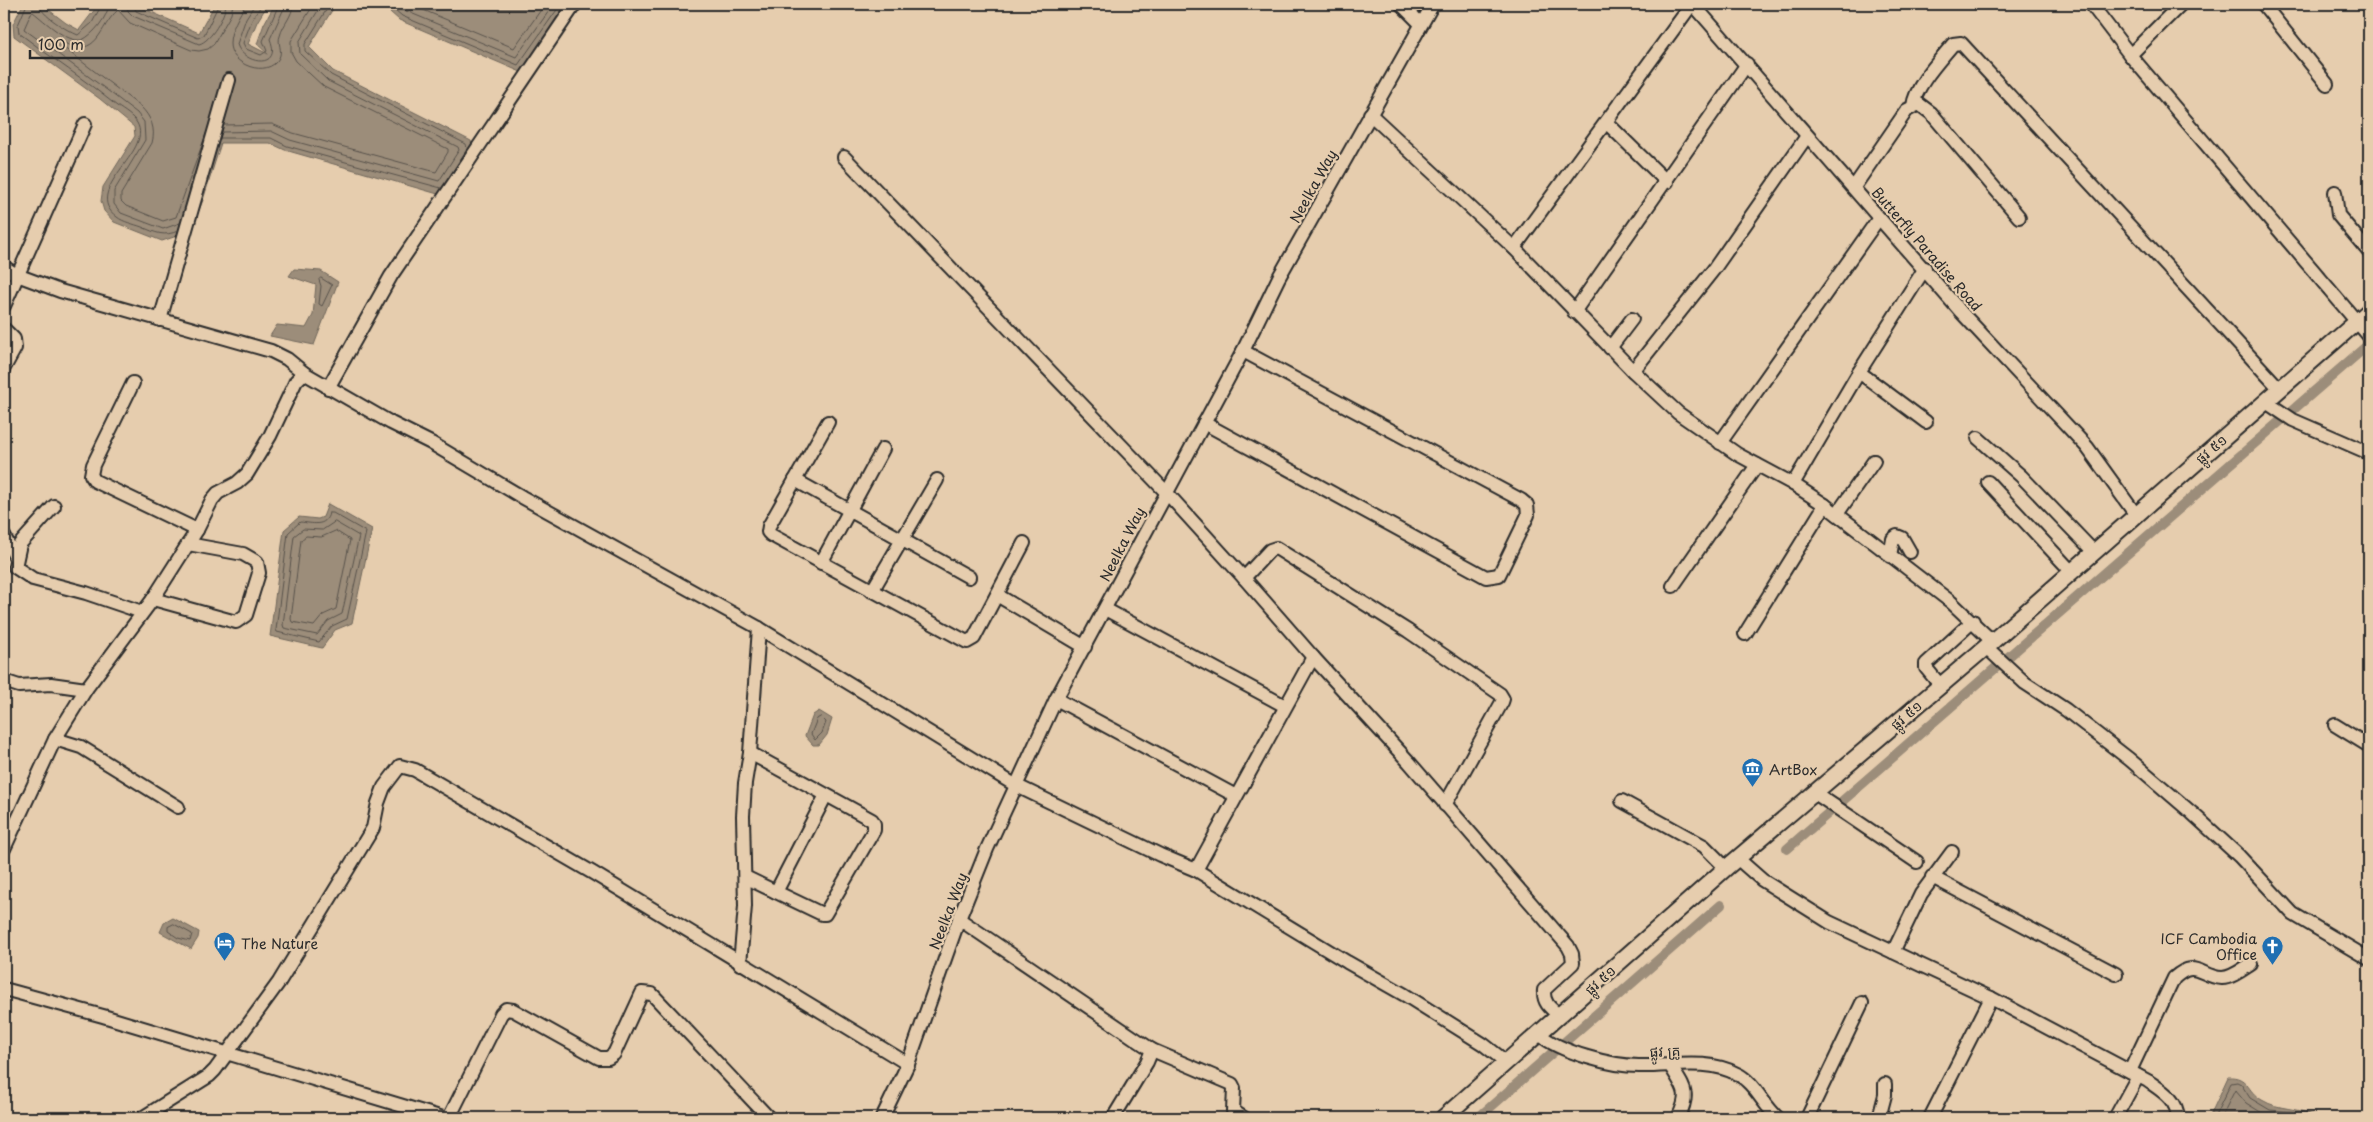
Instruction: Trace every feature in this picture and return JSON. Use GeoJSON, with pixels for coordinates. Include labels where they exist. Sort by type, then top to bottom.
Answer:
{"type":"FeatureCollection","features":[{"type":"Feature","properties":{"kind":"main road","name":"ផ្លូវ ៥១"},"geometry":{"type":"LineString","coordinates":[[1443,1118],[1506,1062],[1543,1036],[1560,1016],[1723,860],[1820,796],[1934,678],[1985,637],[2129,505],[2266,402],[2280,389],[2363,330],[2369,311]]}},
{"type":"Feature","properties":{"kind":"street"},"geometry":{"type":"LineString","coordinates":[[328,388],[391,276],[575,4]]}},
{"type":"Feature","properties":{"kind":"street"},"geometry":{"type":"LineString","coordinates":[[1401,4],[1422,24]]}},
{"type":"Feature","properties":{"kind":"street","name":"Neelka Way"},"geometry":{"type":"LineString","coordinates":[[882,1118],[908,1064],[959,918],[1015,785],[1056,699],[1243,351],[1279,277],[1433,4]]}},
{"type":"Feature","properties":{"kind":"street"},"geometry":{"type":"LineString","coordinates":[[1514,248],[1692,4]]}},
{"type":"Feature","properties":{"kind":"street","name":"Butterfly Paradise Road"},"geometry":{"type":"LineString","coordinates":[[1692,4],[1962,312],[2083,442],[2129,505]]}},
{"type":"Feature","properties":{"kind":"street"},"geometry":{"type":"LineString","coordinates":[[2090,4],[2130,56],[2363,330]]}},
{"type":"Feature","properties":{"kind":"street"},"geometry":{"type":"LineString","coordinates":[[2130,56],[2181,4]]}},
{"type":"Feature","properties":{"kind":"street"},"geometry":{"type":"LineString","coordinates":[[2263,4],[2327,84]]}},
{"type":"Feature","properties":{"kind":"street"},"geometry":{"type":"LineString","coordinates":[[1913,106],[1914,96],[1941,58],[1953,44],[1961,43],[2280,389]]}},
{"type":"Feature","properties":{"kind":"street"},"geometry":{"type":"LineString","coordinates":[[1574,312],[1667,182],[1746,64]]}},
{"type":"Feature","properties":{"kind":"street"},"geometry":{"type":"LineString","coordinates":[[160,320],[229,80]]}},
{"type":"Feature","properties":{"kind":"street"},"geometry":{"type":"LineString","coordinates":[[1854,187],[1907,110],[1919,104],[1931,113],[2019,217]]}},
{"type":"Feature","properties":{"kind":"street"},"geometry":{"type":"LineString","coordinates":[[1370,114],[1514,248],[1574,312],[1678,413],[1720,443],[1826,504],[1951,602],[1985,637],[2007,668],[2129,758],[2238,856],[2293,914],[2369,960]]}},
{"type":"Feature","properties":{"kind":"street"},"geometry":{"type":"LineString","coordinates":[[1607,123],[1667,182]]}},
{"type":"Feature","properties":{"kind":"street"},"geometry":{"type":"LineString","coordinates":[[4,306],[85,124]]}},
{"type":"Feature","properties":{"kind":"street"},"geometry":{"type":"LineString","coordinates":[[1633,371],[1714,268],[1807,136]]}},
{"type":"Feature","properties":{"kind":"street"},"geometry":{"type":"LineString","coordinates":[[844,157],[1166,492],[1313,657],[1410,762],[1572,954],[1573,963],[1544,990],[1544,998],[1549,1007],[1560,1016]]}},
{"type":"Feature","properties":{"kind":"street"},"geometry":{"type":"LineString","coordinates":[[2335,192],[2338,215],[2369,252]]}},
{"type":"Feature","properties":{"kind":"street"},"geometry":{"type":"LineString","coordinates":[[1720,443],[1880,218]]}},
{"type":"Feature","properties":{"kind":"street"},"geometry":{"type":"LineString","coordinates":[[4,266],[17,275],[60,291],[271,351],[287,359],[304,373],[328,388],[391,423],[431,442],[530,501],[759,628],[1015,785],[1160,855],[1196,870],[1347,962],[1405,994],[1484,1044],[1506,1062]]}},
{"type":"Feature","properties":{"kind":"street"},"geometry":{"type":"LineString","coordinates":[[1794,484],[1859,372],[1925,268]]}},
{"type":"Feature","properties":{"kind":"street"},"geometry":{"type":"LineString","coordinates":[[1610,348],[1632,320]]}},
{"type":"Feature","properties":{"kind":"street"},"geometry":{"type":"LineString","coordinates":[[4,329],[14,338],[15,348],[4,368]]}},
{"type":"Feature","properties":{"kind":"street"},"geometry":{"type":"LineString","coordinates":[[1204,423],[1486,578],[1499,575],[1528,515],[1527,505],[1521,500],[1243,351]]}},
{"type":"Feature","properties":{"kind":"street"},"geometry":{"type":"LineString","coordinates":[[1859,372],[1926,422]]}},
{"type":"Feature","properties":{"kind":"street"},"geometry":{"type":"LineString","coordinates":[[4,849],[54,739],[86,689],[153,599],[197,530],[212,500],[218,493],[237,483],[247,474],[270,436],[296,381],[304,373]]}},
{"type":"Feature","properties":{"kind":"street"},"geometry":{"type":"LineString","coordinates":[[133,383],[93,465],[91,475],[95,481],[197,530]]}},
{"type":"Feature","properties":{"kind":"street"},"geometry":{"type":"LineString","coordinates":[[2266,402],[2293,420],[2369,453]]}},
{"type":"Feature","properties":{"kind":"street"},"geometry":{"type":"LineString","coordinates":[[828,422],[768,532],[820,563],[967,642],[974,638],[1024,543]]}},
{"type":"Feature","properties":{"kind":"street"},"geometry":{"type":"LineString","coordinates":[[1978,438],[2020,476],[2086,543]]}},
{"type":"Feature","properties":{"kind":"street"},"geometry":{"type":"LineString","coordinates":[[820,563],[883,448]]}},
{"type":"Feature","properties":{"kind":"street"},"geometry":{"type":"LineString","coordinates":[[1837,514],[1874,461]]}},
{"type":"Feature","properties":{"kind":"street"},"geometry":{"type":"LineString","coordinates":[[1673,586],[1756,465]]}},
{"type":"Feature","properties":{"kind":"street"},"geometry":{"type":"LineString","coordinates":[[795,480],[969,577]]}},
{"type":"Feature","properties":{"kind":"street"},"geometry":{"type":"LineString","coordinates":[[872,591],[937,480]]}},
{"type":"Feature","properties":{"kind":"street"},"geometry":{"type":"LineString","coordinates":[[1988,482],[2065,564]]}},
{"type":"Feature","properties":{"kind":"street"},"geometry":{"type":"LineString","coordinates":[[1745,634],[1826,504]]}},
{"type":"Feature","properties":{"kind":"street"},"geometry":{"type":"LineString","coordinates":[[54,506],[20,544],[15,567],[33,579],[86,593],[142,612]]}},
{"type":"Feature","properties":{"kind":"street"},"geometry":{"type":"LineString","coordinates":[[4,536],[16,559]]}},
{"type":"Feature","properties":{"kind":"street"},"geometry":{"type":"LineString","coordinates":[[1890,556],[1894,539],[1897,536],[1902,538],[1910,552]]}},
{"type":"Feature","properties":{"kind":"street"},"geometry":{"type":"LineString","coordinates":[[153,599],[236,622],[246,615],[259,573],[257,562],[243,554],[188,544]]}},
{"type":"Feature","properties":{"kind":"street"},"geometry":{"type":"LineString","coordinates":[[1244,578],[1270,550],[1276,548],[1408,631],[1500,694],[1503,698],[1502,702],[1445,805]]}},
{"type":"Feature","properties":{"kind":"street"},"geometry":{"type":"LineString","coordinates":[[997,595],[1084,647]]}},
{"type":"Feature","properties":{"kind":"street"},"geometry":{"type":"LineString","coordinates":[[1105,609],[1285,706]]}},
{"type":"Feature","properties":{"kind":"street"},"geometry":{"type":"LineString","coordinates":[[740,964],[746,906],[745,783],[750,753],[759,628]]}},
{"type":"Feature","properties":{"kind":"street"},"geometry":{"type":"LineString","coordinates":[[1934,678],[1926,666],[1929,659],[1985,637]]}},
{"type":"Feature","properties":{"kind":"street"},"geometry":{"type":"LineString","coordinates":[[1196,870],[1313,657]]}},
{"type":"Feature","properties":{"kind":"street"},"geometry":{"type":"LineString","coordinates":[[4,681],[19,686],[46,683],[66,684],[86,689]]}},
{"type":"Feature","properties":{"kind":"street"},"geometry":{"type":"LineString","coordinates":[[1056,699],[1236,796]]}},
{"type":"Feature","properties":{"kind":"street"},"geometry":{"type":"LineString","coordinates":[[2335,726],[2369,746]]}},
{"type":"Feature","properties":{"kind":"street"},"geometry":{"type":"LineString","coordinates":[[54,739],[81,747],[178,806]]}},
{"type":"Feature","properties":{"kind":"street"},"geometry":{"type":"LineString","coordinates":[[745,877],[825,914],[874,830],[872,820],[750,753]]}},
{"type":"Feature","properties":{"kind":"street"},"geometry":{"type":"LineString","coordinates":[[142,1118],[209,1076],[227,1053],[279,982],[321,916],[373,828],[382,792],[391,775],[400,766],[415,770],[593,873],[740,964],[908,1064]]}},
{"type":"Feature","properties":{"kind":"street"},"geometry":{"type":"LineString","coordinates":[[776,892],[826,795]]}},
{"type":"Feature","properties":{"kind":"street"},"geometry":{"type":"LineString","coordinates":[[1820,796],[1917,862]]}},
{"type":"Feature","properties":{"kind":"street"},"geometry":{"type":"LineString","coordinates":[[1622,801],[1698,842],[1723,860],[1762,880],[1829,922],[1991,998],[2134,1074],[2168,1095],[2177,1108],[2178,1118]]}},
{"type":"Feature","properties":{"kind":"street"},"geometry":{"type":"LineString","coordinates":[[1893,952],[1911,911],[1932,877],[1952,852]]}},
{"type":"Feature","properties":{"kind":"street"},"geometry":{"type":"LineString","coordinates":[[1932,877],[2116,974]]}},
{"type":"Feature","properties":{"kind":"street"},"geometry":{"type":"LineString","coordinates":[[959,918],[1152,1050],[1232,1084],[1234,1088],[1233,1111],[1244,1118]]}},
{"type":"Feature","properties":{"kind":"street"},"geometry":{"type":"LineString","coordinates":[[2115,1118],[2174,978],[2182,970],[2191,968],[2225,978],[2251,964]]}},
{"type":"Feature","properties":{"kind":"street"},"geometry":{"type":"LineString","coordinates":[[4,989],[443,1118]]}},
{"type":"Feature","properties":{"kind":"street"},"geometry":{"type":"LineString","coordinates":[[449,1118],[501,1014],[506,1008],[513,1010],[599,1058],[608,1058],[614,1054],[642,993],[647,992],[652,994],[769,1118]]}},
{"type":"Feature","properties":{"kind":"street"},"geometry":{"type":"LineString","coordinates":[[1930,1118],[1991,998]]}},
{"type":"Feature","properties":{"kind":"street"},"geometry":{"type":"LineString","coordinates":[[1807,1118],[1862,1003]]}},
{"type":"Feature","properties":{"kind":"street","name":"ផ្លូវ គ្រូ"},"geometry":{"type":"LineString","coordinates":[[1543,1036],[1562,1050],[1629,1066],[1709,1066],[1736,1073],[1743,1078],[1778,1118]]}},
{"type":"Feature","properties":{"kind":"street"},"geometry":{"type":"LineString","coordinates":[[1113,1118],[1147,1062],[1152,1050]]}},
{"type":"Feature","properties":{"kind":"street"},"geometry":{"type":"LineString","coordinates":[[1670,1066],[1686,1093],[1685,1104],[1678,1118]]}},
{"type":"Feature","properties":{"kind":"street"},"geometry":{"type":"LineString","coordinates":[[1879,1118],[1885,1095],[1885,1084]]}},
{"type":"Feature","properties":{"kind":"water"},"geometry":{"type":"Polygon","coordinates":[[[23,4],[41,4],[66,23],[79,30],[99,4],[133,4],[199,33],[215,4],[268,4],[257,22],[248,44],[268,54],[257,44],[264,24],[275,4],[336,4],[309,47],[333,71],[471,141],[473,150],[444,194],[438,194],[285,150],[270,143],[221,143],[192,228],[186,233],[162,241],[114,222],[104,211],[101,201],[103,187],[135,136],[134,127],[100,99],[14,36],[13,24],[23,4]]]}},
{"type":"Feature","properties":{"kind":"water"},"geometry":{"type":"Polygon","coordinates":[[[381,4],[567,4],[521,72],[399,20],[381,4]]]}},
{"type":"Feature","properties":{"kind":"water"},"geometry":{"type":"Polygon","coordinates":[[[294,269],[321,271],[338,282],[314,345],[270,336],[277,325],[306,328],[313,315],[316,285],[289,276],[294,269]]]}},
{"type":"Feature","properties":{"kind":"water"},"geometry":{"type":"Polygon","coordinates":[[[328,504],[372,529],[352,623],[335,630],[322,648],[270,636],[284,530],[299,517],[318,519],[323,517],[328,504]]]}},
{"type":"Feature","properties":{"kind":"water"},"geometry":{"type":"Polygon","coordinates":[[[819,711],[832,719],[827,735],[819,745],[813,745],[805,736],[813,715],[819,711]]]}},
{"type":"Feature","properties":{"kind":"water"},"geometry":{"type":"Polygon","coordinates":[[[173,918],[199,932],[198,938],[191,949],[160,932],[164,923],[173,918]]]}},
{"type":"Feature","properties":{"kind":"water"},"geometry":{"type":"Polygon","coordinates":[[[2228,1077],[2235,1077],[2244,1081],[2257,1096],[2275,1106],[2303,1112],[2318,1118],[2209,1118],[2228,1077]]]}},
{"type":"Feature","properties":{"kind":"waterway"},"geometry":{"type":"LineString","coordinates":[[1787,849],[2369,344]]}},
{"type":"Feature","properties":{"kind":"waterway"},"geometry":{"type":"LineString","coordinates":[[1478,1118],[1721,905]]}},
{"type":"Feature","properties":{"kind":"place","name":"ArtBox"},"geometry":{"type":"Point","coordinates":[1753,788]}},
{"type":"Feature","properties":{"kind":"place","name":"The Nature"},"geometry":{"type":"Point","coordinates":[225,962]}},
{"type":"Feature","properties":{"kind":"place","name":"ICF Cambodia Office"},"geometry":{"type":"Point","coordinates":[2273,965]}}]}
